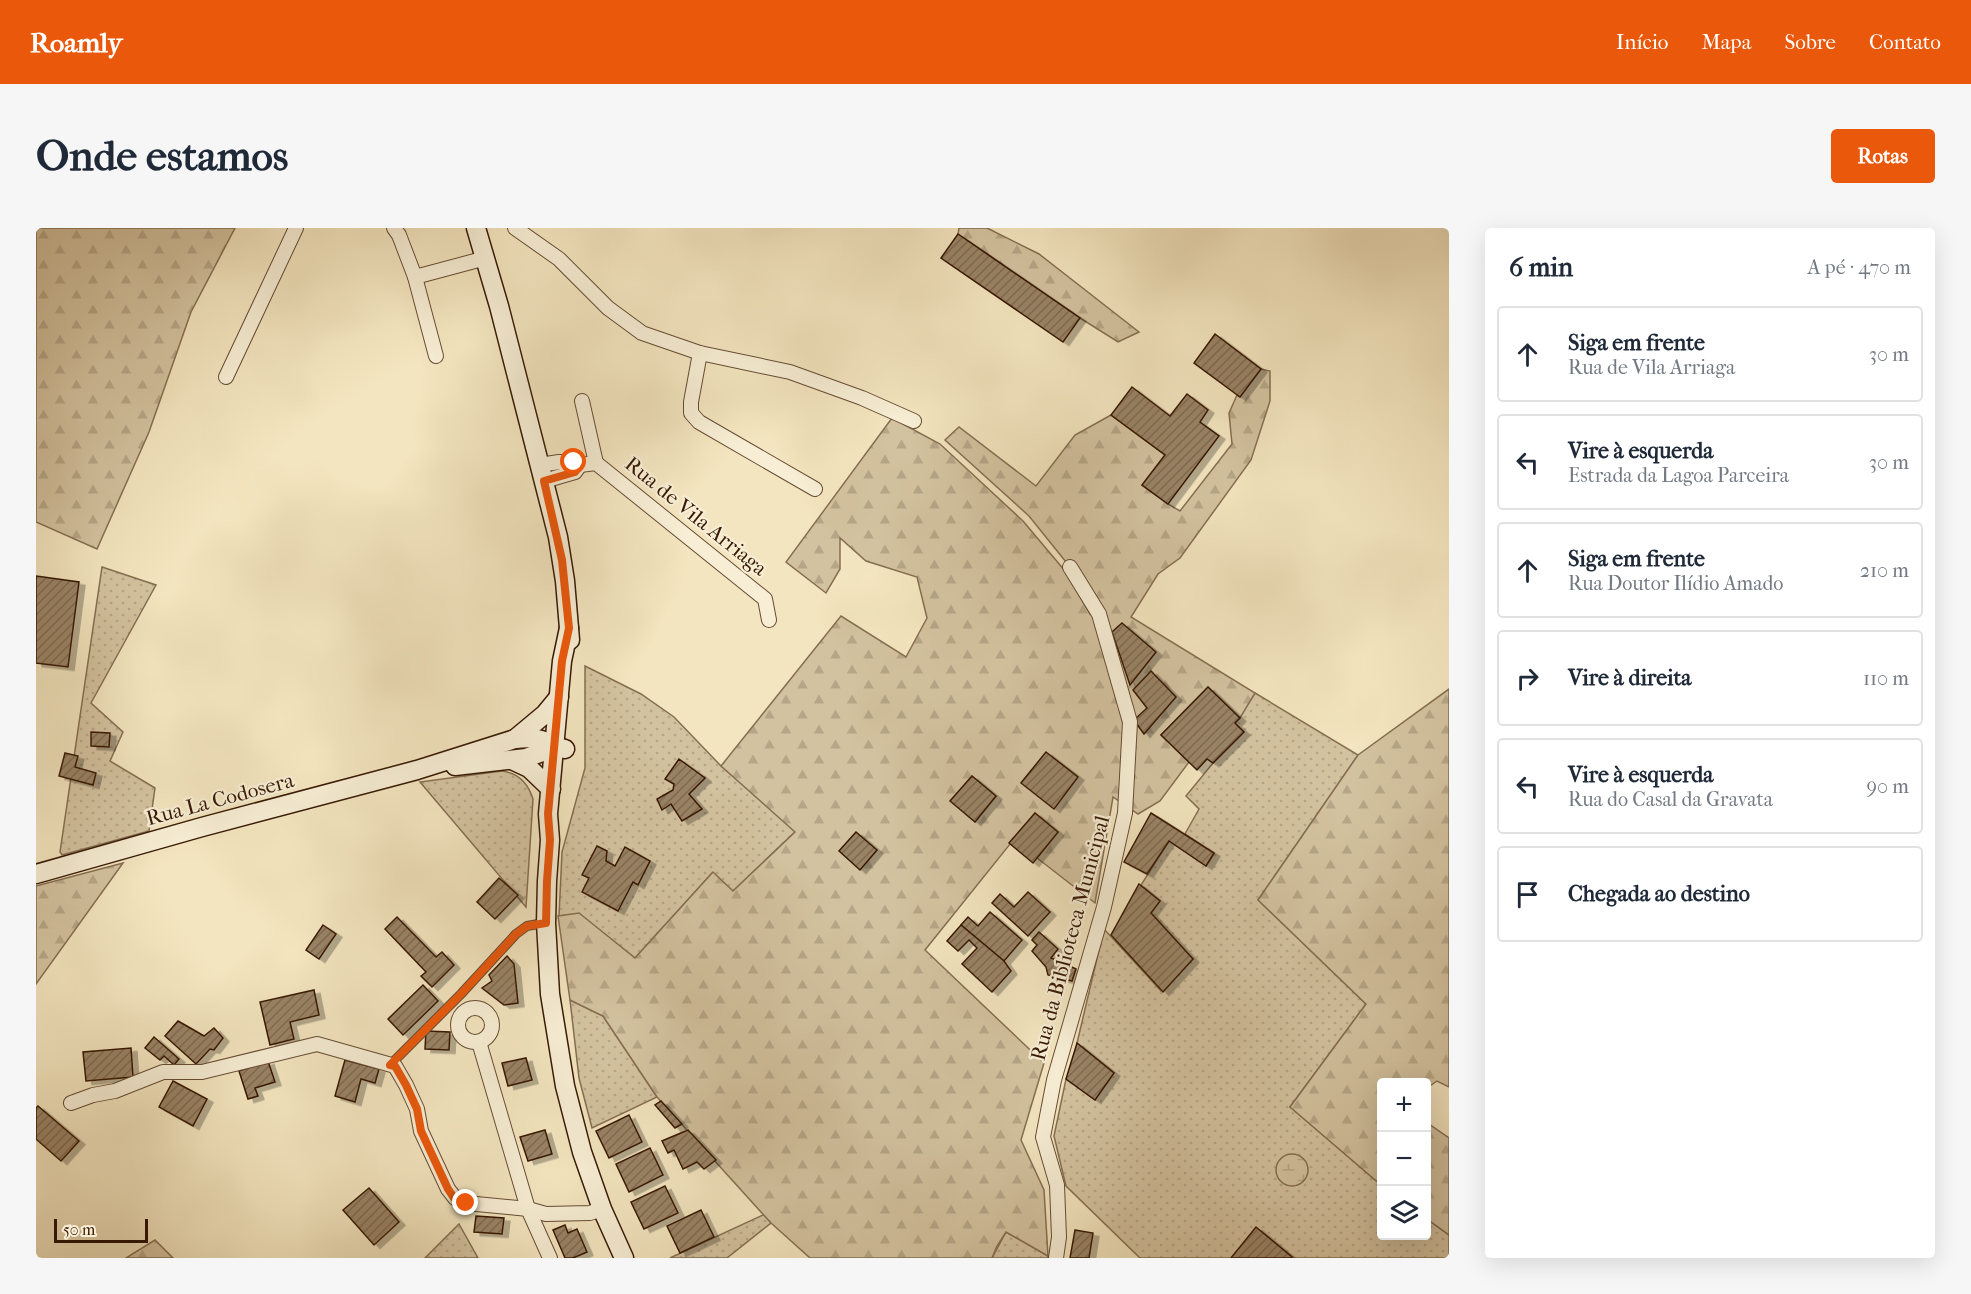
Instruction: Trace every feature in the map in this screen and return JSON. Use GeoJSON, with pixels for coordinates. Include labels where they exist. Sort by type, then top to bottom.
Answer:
{"type":"FeatureCollection","features":[{"type":"Feature","properties":{"kind":"street"},"geometry":{"type":"LineString","coordinates":[[226,377],[297,228]]}},
{"type":"Feature","properties":{"kind":"street"},"geometry":{"type":"LineString","coordinates":[[394,228],[399,235],[415,277],[436,356]]}},
{"type":"Feature","properties":{"kind":"street"},"geometry":{"type":"LineString","coordinates":[[476,228],[486,258],[542,473],[558,537],[565,581],[572,662],[561,748],[551,789],[548,814],[550,840],[546,923],[550,994],[565,1086],[582,1152],[602,1209],[624,1258]]}},
{"type":"Feature","properties":{"kind":"street"},"geometry":{"type":"LineString","coordinates":[[514,228],[559,259],[608,308],[642,333],[700,353],[790,372],[862,398],[914,421]]}},
{"type":"Feature","properties":{"kind":"street"},"geometry":{"type":"LineString","coordinates":[[415,277],[486,258]]}},
{"type":"Feature","properties":{"kind":"street"},"geometry":{"type":"LineString","coordinates":[[700,353],[691,402],[691,413],[699,423],[815,489]]}},
{"type":"Feature","properties":{"kind":"street"},"geometry":{"type":"LineString","coordinates":[[582,400],[596,463]]}},
{"type":"Feature","properties":{"kind":"street","name":"Rua de Vila Arriaga"},"geometry":{"type":"LineString","coordinates":[[542,473],[575,472],[580,465],[596,463],[765,599],[769,620]]}},
{"type":"Feature","properties":{"kind":"street","name":"Rua da Biblioteca Municipal"},"geometry":{"type":"LineString","coordinates":[[1056,1258],[1059,1237],[1057,1185],[1043,1137],[1054,1080],[1104,907],[1125,813],[1130,722],[1099,614],[1070,567]]}},
{"type":"Feature","properties":{"kind":"street"},"geometry":{"type":"LineString","coordinates":[[550,840],[558,817],[561,748],[559,698],[562,661],[569,628]]}},
{"type":"Feature","properties":{"kind":"street"},"geometry":{"type":"LineString","coordinates":[[515,739],[545,714],[559,698]]}},
{"type":"Feature","properties":{"kind":"street"},"geometry":{"type":"LineString","coordinates":[[417,770],[515,739],[530,737],[561,748]]}},
{"type":"Feature","properties":{"kind":"street"},"geometry":{"type":"LineString","coordinates":[[417,770],[512,760],[561,748]]}},
{"type":"Feature","properties":{"kind":"street"},"geometry":{"type":"LineString","coordinates":[[512,760],[529,768],[551,789]]}},
{"type":"Feature","properties":{"kind":"street","name":"Rua La Codosera"},"geometry":{"type":"LineString","coordinates":[[36,874],[417,770]]}},
{"type":"Feature","properties":{"kind":"street"},"geometry":{"type":"LineString","coordinates":[[479,1042],[528,1209],[550,1258]]}},
{"type":"Feature","properties":{"kind":"street"},"geometry":{"type":"LineString","coordinates":[[71,1103],[93,1095],[115,1091],[164,1072],[202,1072],[317,1044],[395,1066],[417,1109],[421,1131],[454,1198],[466,1203],[528,1209],[546,1214],[590,1213],[602,1209]]}},
{"type":"Feature","properties":{"kind":"lane"},"geometry":{"type":"LineString","coordinates":[[390,1065],[461,994],[516,934],[527,926],[546,923]]}},
{"type":"Feature","properties":{"kind":"green space"},"geometry":{"type":"Polygon","coordinates":[[[36,228],[235,228],[191,312],[149,432],[97,549],[36,522],[36,228]]]}},
{"type":"Feature","properties":{"kind":"green space"},"geometry":{"type":"Polygon","coordinates":[[[959,228],[987,228],[1039,254],[1139,332],[1118,342],[958,234],[959,228]]]}},
{"type":"Feature","properties":{"kind":"green space"},"geometry":{"type":"Polygon","coordinates":[[[1261,369],[1270,371],[1270,401],[1251,460],[1180,558],[1158,574],[1131,617],[1255,693],[1240,718],[1208,687],[1161,735],[1189,762],[1160,801],[1138,814],[1113,797],[1095,903],[1037,858],[1058,832],[1035,813],[925,950],[1044,1063],[1021,1140],[1044,1190],[1048,1256],[1006,1232],[992,1258],[810,1258],[771,1223],[657,1097],[603,1016],[570,1000],[558,916],[579,913],[635,958],[713,872],[733,891],[795,832],[721,766],[841,616],[906,657],[927,618],[917,577],[866,561],[840,538],[840,569],[826,593],[786,562],[892,418],[940,444],[1023,521],[1065,571],[1090,614],[1104,615],[1070,567],[1029,516],[945,440],[959,427],[1036,486],[1075,435],[1111,415],[1165,455],[1142,485],[1180,511],[1232,444],[1229,413],[1237,395],[1240,397],[1261,369]],[[972,776],[951,801],[975,822],[996,796],[972,776]]]}},
{"type":"Feature","properties":{"kind":"green space"},"geometry":{"type":"Polygon","coordinates":[[[102,567],[156,585],[91,703],[123,732],[110,761],[155,788],[149,831],[62,855],[60,852],[102,567]]]}},
{"type":"Feature","properties":{"kind":"green space"},"geometry":{"type":"Polygon","coordinates":[[[585,666],[641,694],[674,717],[721,766],[796,831],[733,891],[712,873],[635,958],[579,914],[559,916],[562,852],[585,768],[585,666]]]}},
{"type":"Feature","properties":{"kind":"green space"},"geometry":{"type":"Polygon","coordinates":[[[1449,689],[1449,1087],[1437,1081],[1431,1085],[1431,1078],[1377,1078],[1377,1182],[1290,1107],[1366,1004],[1258,900],[1358,755],[1449,689]]]}},
{"type":"Feature","properties":{"kind":"green space"},"geometry":{"type":"Polygon","coordinates":[[[1255,693],[1358,755],[1258,900],[1366,1004],[1290,1107],[1377,1182],[1377,1240],[1431,1240],[1431,1222],[1449,1235],[1449,1258],[1294,1258],[1256,1228],[1231,1258],[1140,1258],[1066,1186],[1054,1136],[1066,1079],[1095,1100],[1114,1073],[1077,1043],[1104,929],[1161,991],[1193,959],[1151,913],[1160,901],[1141,885],[1169,841],[1206,866],[1214,854],[1185,834],[1199,809],[1186,796],[1218,757],[1235,723],[1255,693]]]}},
{"type":"Feature","properties":{"kind":"green space"},"geometry":{"type":"Polygon","coordinates":[[[502,771],[522,780],[533,799],[526,907],[420,782],[502,771]]]}},
{"type":"Feature","properties":{"kind":"green space"},"geometry":{"type":"Polygon","coordinates":[[[123,863],[36,984],[36,886],[123,863]]]}},
{"type":"Feature","properties":{"kind":"green space"},"geometry":{"type":"Polygon","coordinates":[[[570,1000],[603,1016],[657,1097],[592,1128],[579,1078],[570,1000]]]}},
{"type":"Feature","properties":{"kind":"green space"},"geometry":{"type":"Polygon","coordinates":[[[1431,1125],[1449,1138],[1449,1235],[1431,1222],[1431,1125]]]}},
{"type":"Feature","properties":{"kind":"green space"},"geometry":{"type":"Polygon","coordinates":[[[1292,1154],[1304,1158],[1308,1170],[1304,1182],[1292,1186],[1280,1182],[1276,1170],[1280,1158],[1292,1154]]]}},
{"type":"Feature","properties":{"kind":"green space"},"geometry":{"type":"Polygon","coordinates":[[[765,1214],[771,1223],[727,1258],[670,1258],[765,1214]]]}},
{"type":"Feature","properties":{"kind":"green space"},"geometry":{"type":"Polygon","coordinates":[[[459,1224],[478,1258],[425,1258],[459,1224]]]}},
{"type":"Feature","properties":{"kind":"green space"},"geometry":{"type":"Polygon","coordinates":[[[1006,1232],[1048,1256],[1047,1258],[992,1258],[1006,1232]]]}},
{"type":"Feature","properties":{"kind":"green space"},"geometry":{"type":"Polygon","coordinates":[[[155,1240],[173,1258],[126,1258],[155,1240]]]}},
{"type":"Feature","properties":{"kind":"building"},"geometry":{"type":"Polygon","coordinates":[[[958,234],[1080,318],[1063,342],[941,258],[958,234]]]}},
{"type":"Feature","properties":{"kind":"building"},"geometry":{"type":"Polygon","coordinates":[[[1215,334],[1261,369],[1240,397],[1194,363],[1215,334]]]}},
{"type":"Feature","properties":{"kind":"building"},"geometry":{"type":"Polygon","coordinates":[[[1132,387],[1170,416],[1187,394],[1208,410],[1200,422],[1219,436],[1168,504],[1142,485],[1165,455],[1111,415],[1132,387]]]}},
{"type":"Feature","properties":{"kind":"building"},"geometry":{"type":"Polygon","coordinates":[[[36,576],[79,582],[68,667],[36,663],[36,576]]]}},
{"type":"Feature","properties":{"kind":"building"},"geometry":{"type":"Polygon","coordinates":[[[1122,623],[1156,652],[1130,685],[1112,632],[1122,623]]]}},
{"type":"Feature","properties":{"kind":"building"},"geometry":{"type":"Polygon","coordinates":[[[1151,671],[1176,697],[1144,734],[1134,720],[1147,708],[1133,690],[1151,671]]]}},
{"type":"Feature","properties":{"kind":"building"},"geometry":{"type":"Polygon","coordinates":[[[1208,687],[1240,718],[1235,723],[1244,732],[1213,763],[1207,759],[1197,770],[1161,735],[1208,687]]]}},
{"type":"Feature","properties":{"kind":"building"},"geometry":{"type":"Polygon","coordinates":[[[91,732],[110,733],[109,747],[91,746],[91,732]]]}},
{"type":"Feature","properties":{"kind":"building"},"geometry":{"type":"Polygon","coordinates":[[[1046,752],[1078,777],[1054,809],[1021,783],[1046,752]]]}},
{"type":"Feature","properties":{"kind":"building"},"geometry":{"type":"Polygon","coordinates":[[[65,753],[78,756],[75,767],[96,773],[93,785],[59,776],[65,753]]]}},
{"type":"Feature","properties":{"kind":"building"},"geometry":{"type":"Polygon","coordinates":[[[679,759],[705,778],[689,794],[702,809],[682,821],[671,804],[662,810],[657,799],[673,790],[674,784],[665,779],[679,759]]]}},
{"type":"Feature","properties":{"kind":"building"},"geometry":{"type":"Polygon","coordinates":[[[972,776],[996,796],[975,822],[950,801],[972,776]]]}},
{"type":"Feature","properties":{"kind":"building"},"geometry":{"type":"Polygon","coordinates":[[[1035,813],[1058,832],[1033,863],[1009,843],[1035,813]]]}},
{"type":"Feature","properties":{"kind":"building"},"geometry":{"type":"Polygon","coordinates":[[[1151,813],[1214,853],[1206,866],[1169,841],[1147,874],[1124,862],[1151,813]]]}},
{"type":"Feature","properties":{"kind":"building"},"geometry":{"type":"Polygon","coordinates":[[[856,832],[877,850],[860,870],[839,851],[856,832]]]}},
{"type":"Feature","properties":{"kind":"building"},"geometry":{"type":"Polygon","coordinates":[[[597,846],[607,851],[606,861],[615,866],[625,847],[650,861],[638,885],[633,882],[618,911],[582,892],[589,878],[582,875],[597,846]]]}},
{"type":"Feature","properties":{"kind":"building"},"geometry":{"type":"Polygon","coordinates":[[[499,878],[518,895],[495,919],[477,902],[499,878]]]}},
{"type":"Feature","properties":{"kind":"building"},"geometry":{"type":"Polygon","coordinates":[[[1139,884],[1160,901],[1151,913],[1193,959],[1163,992],[1111,935],[1139,884]]]}},
{"type":"Feature","properties":{"kind":"building"},"geometry":{"type":"Polygon","coordinates":[[[1028,892],[1050,912],[1028,936],[992,903],[1000,894],[1014,907],[1028,892]]]}},
{"type":"Feature","properties":{"kind":"building"},"geometry":{"type":"Polygon","coordinates":[[[990,912],[1022,940],[1004,961],[961,925],[968,917],[978,926],[990,912]]]}},
{"type":"Feature","properties":{"kind":"building"},"geometry":{"type":"Polygon","coordinates":[[[397,917],[436,957],[442,952],[454,965],[432,987],[421,976],[426,972],[385,929],[397,917]]]}},
{"type":"Feature","properties":{"kind":"building"},"geometry":{"type":"Polygon","coordinates":[[[323,925],[336,934],[319,959],[306,950],[323,925]]]}},
{"type":"Feature","properties":{"kind":"building"},"geometry":{"type":"Polygon","coordinates":[[[961,925],[1004,961],[1011,971],[992,992],[962,964],[977,948],[969,940],[958,951],[947,941],[961,925]]]}},
{"type":"Feature","properties":{"kind":"building"},"geometry":{"type":"Polygon","coordinates":[[[1039,932],[1058,949],[1051,958],[1076,969],[1072,981],[1048,975],[1046,967],[1032,951],[1037,945],[1032,940],[1039,932]]]}},
{"type":"Feature","properties":{"kind":"building"},"geometry":{"type":"Polygon","coordinates":[[[507,956],[514,964],[518,1003],[504,1005],[482,988],[492,981],[489,975],[507,956]]]}},
{"type":"Feature","properties":{"kind":"building"},"geometry":{"type":"Polygon","coordinates":[[[423,985],[438,1001],[403,1035],[388,1019],[423,985]]]}},
{"type":"Feature","properties":{"kind":"building"},"geometry":{"type":"Polygon","coordinates":[[[314,990],[319,1015],[290,1022],[294,1039],[270,1045],[260,1002],[314,990]]]}},
{"type":"Feature","properties":{"kind":"building"},"geometry":{"type":"Polygon","coordinates":[[[178,1021],[204,1036],[214,1028],[223,1038],[214,1050],[210,1049],[196,1064],[165,1036],[178,1021]]]}},
{"type":"Feature","properties":{"kind":"building"},"geometry":{"type":"Polygon","coordinates":[[[426,1031],[450,1032],[449,1050],[425,1049],[426,1031]]]}},
{"type":"Feature","properties":{"kind":"building"},"geometry":{"type":"Polygon","coordinates":[[[154,1037],[179,1059],[174,1065],[164,1056],[160,1060],[145,1048],[154,1037]]]}},
{"type":"Feature","properties":{"kind":"building"},"geometry":{"type":"Polygon","coordinates":[[[1077,1043],[1114,1073],[1095,1100],[1066,1079],[1077,1043]]]}},
{"type":"Feature","properties":{"kind":"building"},"geometry":{"type":"Polygon","coordinates":[[[131,1048],[133,1077],[86,1081],[83,1052],[131,1048]]]}},
{"type":"Feature","properties":{"kind":"building"},"geometry":{"type":"Polygon","coordinates":[[[526,1058],[532,1080],[508,1086],[502,1063],[526,1058]]]}},
{"type":"Feature","properties":{"kind":"building"},"geometry":{"type":"Polygon","coordinates":[[[345,1060],[379,1069],[375,1083],[361,1079],[355,1102],[335,1096],[345,1060]]]}},
{"type":"Feature","properties":{"kind":"building"},"geometry":{"type":"Polygon","coordinates":[[[268,1061],[275,1082],[255,1088],[258,1096],[248,1099],[239,1071],[268,1061]]]}},
{"type":"Feature","properties":{"kind":"building"},"geometry":{"type":"Polygon","coordinates":[[[173,1081],[207,1099],[193,1126],[159,1107],[173,1081]]]}},
{"type":"Feature","properties":{"kind":"building"},"geometry":{"type":"Polygon","coordinates":[[[661,1101],[682,1124],[675,1128],[655,1105],[661,1101]]]}},
{"type":"Feature","properties":{"kind":"building"},"geometry":{"type":"Polygon","coordinates":[[[38,1106],[79,1141],[61,1161],[36,1139],[36,1108],[38,1106]]]}},
{"type":"Feature","properties":{"kind":"building"},"geometry":{"type":"Polygon","coordinates":[[[629,1115],[642,1142],[609,1158],[596,1131],[629,1115]]]}},
{"type":"Feature","properties":{"kind":"building"},"geometry":{"type":"Polygon","coordinates":[[[545,1130],[552,1154],[528,1161],[520,1137],[545,1130]]]}},
{"type":"Feature","properties":{"kind":"building"},"geometry":{"type":"Polygon","coordinates":[[[688,1130],[716,1160],[704,1169],[697,1162],[683,1169],[674,1150],[668,1153],[662,1141],[688,1130]]]}},
{"type":"Feature","properties":{"kind":"building"},"geometry":{"type":"Polygon","coordinates":[[[650,1148],[663,1175],[629,1192],[616,1164],[650,1148]]]}},
{"type":"Feature","properties":{"kind":"building"},"geometry":{"type":"Polygon","coordinates":[[[665,1186],[678,1213],[644,1229],[631,1202],[665,1186]]]}},
{"type":"Feature","properties":{"kind":"building"},"geometry":{"type":"Polygon","coordinates":[[[369,1188],[399,1222],[374,1245],[343,1210],[369,1188]]]}},
{"type":"Feature","properties":{"kind":"building"},"geometry":{"type":"Polygon","coordinates":[[[701,1210],[714,1237],[680,1253],[667,1226],[701,1210]]]}},
{"type":"Feature","properties":{"kind":"building"},"geometry":{"type":"Polygon","coordinates":[[[476,1216],[504,1218],[502,1234],[474,1232],[476,1216]]]}},
{"type":"Feature","properties":{"kind":"building"},"geometry":{"type":"Polygon","coordinates":[[[565,1225],[568,1233],[577,1229],[587,1252],[573,1258],[565,1258],[553,1230],[565,1225]]]}},
{"type":"Feature","properties":{"kind":"building"},"geometry":{"type":"Polygon","coordinates":[[[1256,1227],[1292,1257],[1292,1258],[1231,1258],[1256,1227]]]}},
{"type":"Feature","properties":{"kind":"building"},"geometry":{"type":"Polygon","coordinates":[[[1075,1230],[1093,1233],[1089,1258],[1070,1258],[1075,1230]]]}},
{"type":"Feature","properties":{"kind":"route"},"geometry":{"type":"LineString","coordinates":[[466,1203],[454,1198],[448,1189],[421,1131],[417,1109],[406,1085],[395,1066],[390,1065],[461,994],[516,934],[527,926],[546,923],[550,840],[548,814],[556,747],[562,661],[569,628],[562,560],[544,481],[575,472],[580,465],[574,462]]}}]}
